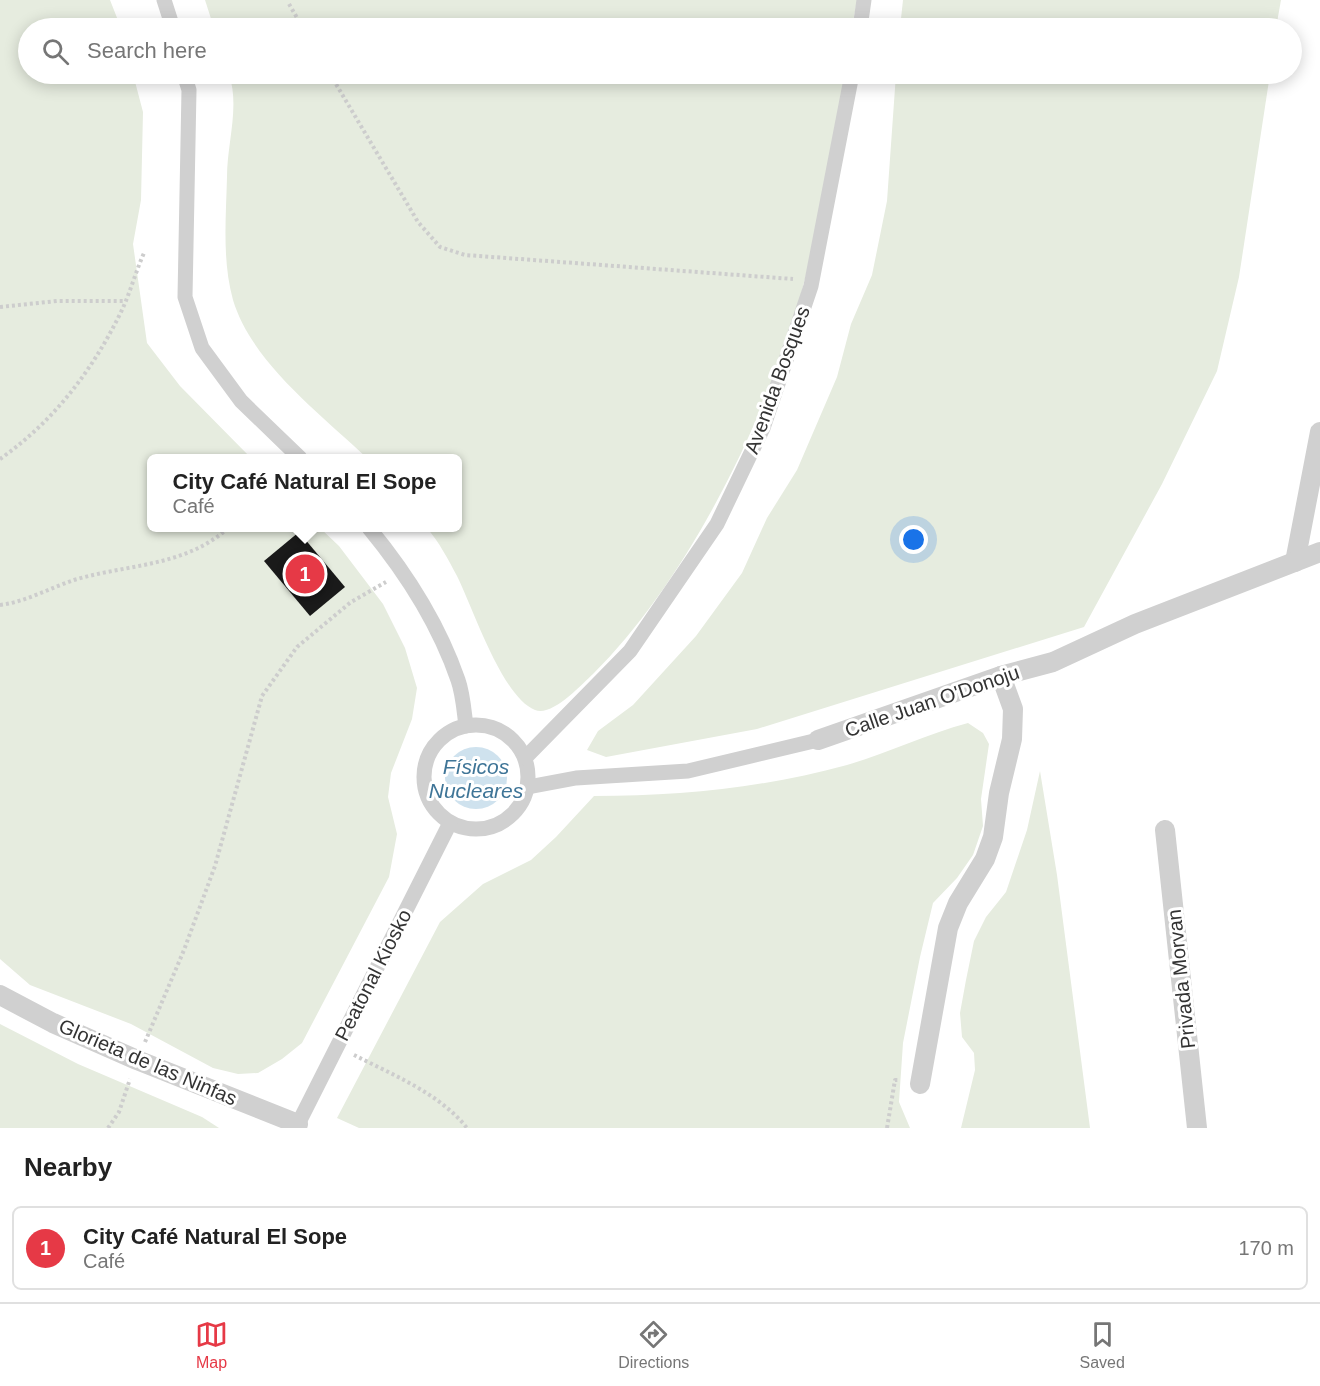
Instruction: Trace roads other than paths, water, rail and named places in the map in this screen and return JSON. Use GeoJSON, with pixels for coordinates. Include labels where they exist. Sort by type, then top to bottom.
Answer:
{"type":"FeatureCollection","features":[{"type":"Feature","properties":{"kind":"street"},"geometry":{"type":"LineString","coordinates":[[164,0],[170,18]]}},
{"type":"Feature","properties":{"kind":"street"},"geometry":{"type":"LineString","coordinates":[[861,18],[864,0]]}},
{"type":"Feature","properties":{"kind":"street"},"geometry":{"type":"LineString","coordinates":[[187,84],[189,90],[185,297],[202,348],[241,401],[295,454]]}},
{"type":"Feature","properties":{"kind":"street","name":"Avenida Bosques"},"geometry":{"type":"LineString","coordinates":[[525,758],[630,651],[717,524],[763,428],[811,286],[850,84]]}},
{"type":"Feature","properties":{"kind":"street"},"geometry":{"type":"LineString","coordinates":[[1295,562],[1320,432]]}},
{"type":"Feature","properties":{"kind":"street"},"geometry":{"type":"LineString","coordinates":[[372,532],[405,571],[435,626],[458,681],[466,726]]}},
{"type":"Feature","properties":{"kind":"street","name":"Calle Juan O'Donoju"},"geometry":{"type":"LineString","coordinates":[[528,787],[576,778],[688,771],[818,740],[1001,676],[1053,662],[1135,624],[1320,552]]}},
{"type":"Feature","properties":{"kind":"street"},"geometry":{"type":"LineString","coordinates":[[920,1084],[948,928],[958,903],[985,859],[993,837],[999,793],[1012,739],[1013,709],[1001,676]]}},
{"type":"Feature","properties":{"kind":"street"},"geometry":{"type":"LineString","coordinates":[[466,726],[489,727],[504,733],[516,744],[525,758],[528,787],[522,802],[512,815],[498,825],[482,829],[466,828],[450,823],[436,811],[427,795],[424,778],[427,760],[436,745],[449,733],[466,726]]}},
{"type":"Feature","properties":{"kind":"street","name":"Peatonal Kiosko"},"geometry":{"type":"LineString","coordinates":[[297,1126],[450,823]]}},
{"type":"Feature","properties":{"kind":"street","name":"Privada Morvan"},"geometry":{"type":"LineString","coordinates":[[1165,830],[1197,1128]]}},
{"type":"Feature","properties":{"kind":"street","name":"Glorieta de las Ninfas"},"geometry":{"type":"LineString","coordinates":[[0,995],[137,1060],[297,1126]]}},
{"type":"Feature","properties":{"kind":"water","name":"Físicos Nucleares"},"geometry":{"type":"Polygon","coordinates":[[[476,747],[488,749],[498,756],[505,766],[507,778],[505,790],[498,800],[488,807],[476,809],[464,807],[454,800],[447,790],[445,778],[447,766],[454,756],[464,749],[476,747]]]}},
{"type":"Feature","properties":{"kind":"place","name":"City Café Natural El Sope"},"geometry":{"type":"Point","coordinates":[305,574]}}]}
